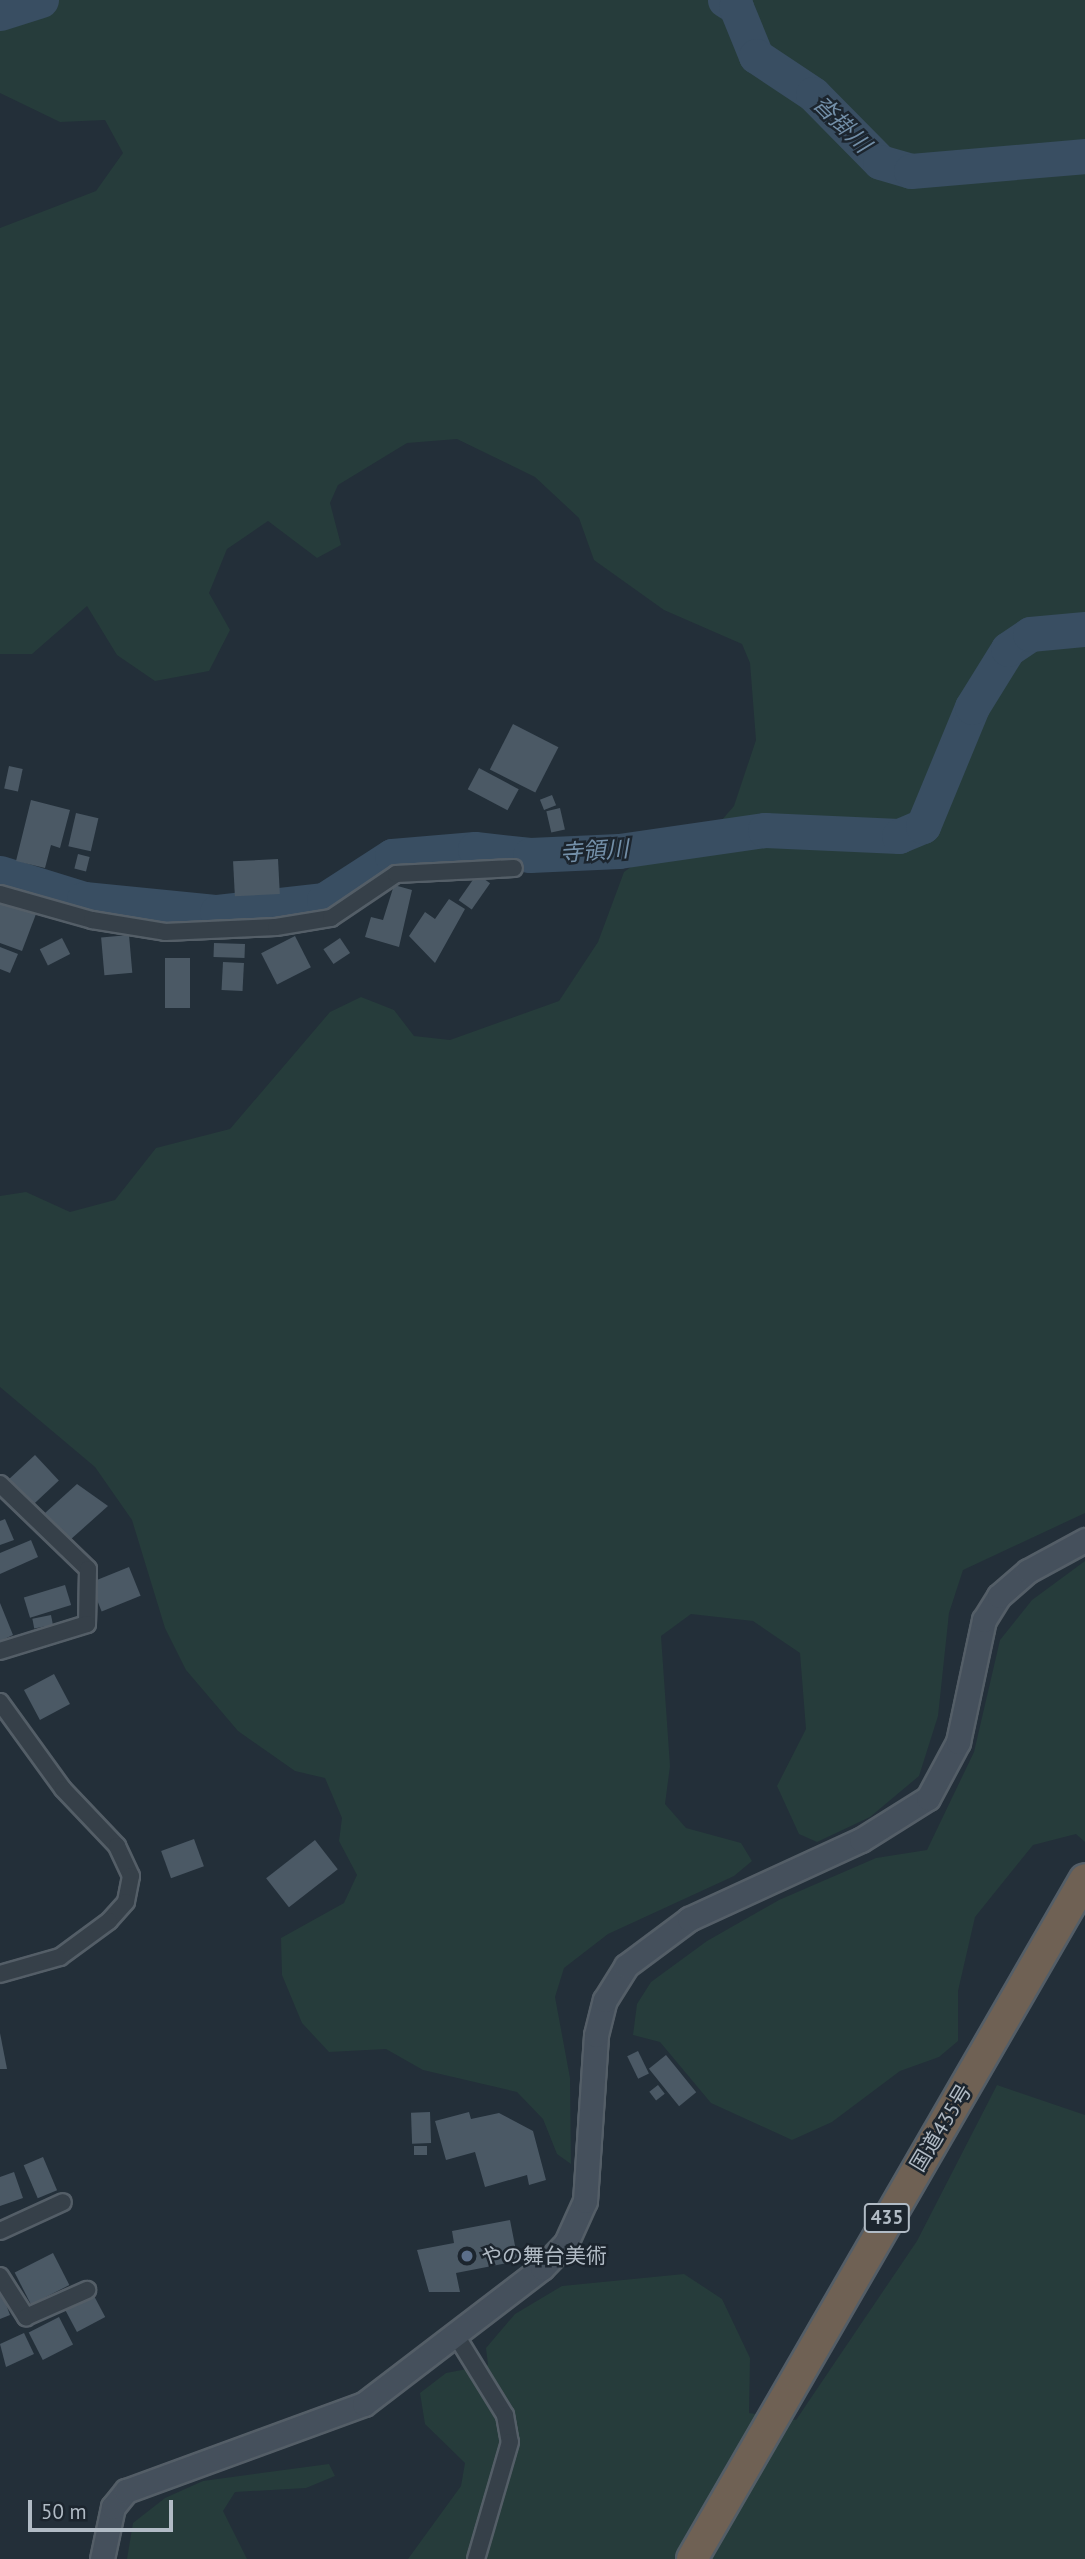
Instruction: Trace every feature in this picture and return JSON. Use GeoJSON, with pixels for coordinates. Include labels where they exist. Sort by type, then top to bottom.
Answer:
{"type":"FeatureCollection","features":[{"type":"Feature","properties":{"kind":"highway","name":"国道435号"},"geometry":{"type":"LineString","coordinates":[[692,2559],[1085,1879]]}},
{"type":"Feature","properties":{"kind":"street"},"geometry":{"type":"LineString","coordinates":[[0,894],[92,920],[165,932],[276,927],[331,918],[396,874],[514,868]]}},
{"type":"Feature","properties":{"kind":"street"},"geometry":{"type":"LineString","coordinates":[[0,1484],[88,1569],[87,1624],[0,1651]]}},
{"type":"Feature","properties":{"kind":"street"},"geometry":{"type":"LineString","coordinates":[[102,2559],[113,2507],[126,2491],[331,2420],[397,2383],[542,2269],[576,2223],[589,2177],[596,2035],[605,2000],[626,1966],[689,1919],[861,1840],[928,1798],[958,1741],[984,1620],[999,1596],[1028,1571],[1085,1540]]}},
{"type":"Feature","properties":{"kind":"street"},"geometry":{"type":"LineString","coordinates":[[0,1702],[63,1788],[117,1846],[131,1876],[126,1902],[109,1921],[60,1957],[0,1974]]}},
{"type":"Feature","properties":{"kind":"street"},"geometry":{"type":"LineString","coordinates":[[0,2231],[63,2202]]}},
{"type":"Feature","properties":{"kind":"street"},"geometry":{"type":"LineString","coordinates":[[0,2276],[26,2317],[87,2290]]}},
{"type":"Feature","properties":{"kind":"street"},"geometry":{"type":"LineString","coordinates":[[457,2337],[505,2415],[510,2442],[476,2559]]}},
{"type":"Feature","properties":{"kind":"green space"},"geometry":{"type":"Polygon","coordinates":[[[0,0],[1085,0],[1085,1513],[963,1570],[949,1613],[938,1716],[919,1776],[870,1817],[817,1842],[799,1834],[777,1786],[806,1729],[800,1653],[753,1621],[691,1614],[661,1636],[670,1766],[665,1804],[686,1828],[741,1843],[752,1861],[734,1876],[608,1934],[564,1968],[555,1997],[570,2078],[571,2164],[557,2154],[543,2119],[517,2092],[423,2070],[386,2049],[329,2052],[302,2023],[282,1975],[281,1938],[344,1903],[357,1875],[339,1841],[342,1818],[325,1778],[295,1771],[238,1731],[186,1670],[165,1628],[132,1520],[95,1467],[0,1387],[0,1196],[26,1192],[70,1212],[115,1200],[156,1148],[230,1129],[330,1012],[361,997],[394,1010],[414,1036],[450,1040],[559,1001],[598,942],[624,872],[646,856],[701,844],[734,806],[756,740],[750,663],[742,644],[664,610],[594,560],[579,518],[535,477],[457,439],[407,443],[338,485],[330,503],[341,545],[317,558],[268,521],[227,549],[209,593],[230,630],[209,671],[155,681],[117,655],[87,606],[32,654],[0,654],[0,228],[96,191],[123,153],[105,120],[60,122],[0,93],[0,0]]]}},
{"type":"Feature","properties":{"kind":"green space"},"geometry":{"type":"Polygon","coordinates":[[[1085,1561],[1085,1842],[1076,1834],[1033,1845],[975,1917],[958,1991],[958,2041],[939,2057],[900,2071],[832,2122],[792,2140],[711,2103],[660,2042],[633,2035],[637,2004],[651,1982],[707,1941],[779,1900],[876,1858],[927,1850],[974,1752],[1000,1640],[1032,1600],[1085,1561]]]}},
{"type":"Feature","properties":{"kind":"green space"},"geometry":{"type":"Polygon","coordinates":[[[997,2085],[1085,2115],[1085,2559],[408,2559],[461,2486],[465,2463],[425,2424],[420,2393],[446,2373],[488,2365],[486,2348],[515,2314],[562,2286],[684,2274],[722,2299],[750,2358],[749,2413],[796,2420],[917,2241],[997,2085]]]}},
{"type":"Feature","properties":{"kind":"green space"},"geometry":{"type":"Polygon","coordinates":[[[329,2464],[335,2476],[306,2488],[235,2492],[223,2511],[247,2559],[127,2559],[133,2523],[165,2498],[203,2481],[329,2464]]]}},
{"type":"Feature","properties":{"kind":"building"},"geometry":{"type":"Polygon","coordinates":[[[513,724],[558,747],[535,793],[490,769],[513,724]]]}},
{"type":"Feature","properties":{"kind":"building"},"geometry":{"type":"Polygon","coordinates":[[[9,766],[23,769],[18,791],[4,788],[9,766]]]}},
{"type":"Feature","properties":{"kind":"building"},"geometry":{"type":"Polygon","coordinates":[[[479,768],[519,789],[507,810],[468,789],[479,768]]]}},
{"type":"Feature","properties":{"kind":"building"},"geometry":{"type":"Polygon","coordinates":[[[552,795],[556,805],[544,810],[540,800],[552,795]]]}},
{"type":"Feature","properties":{"kind":"building"},"geometry":{"type":"Polygon","coordinates":[[[31,800],[70,810],[60,848],[51,845],[45,868],[16,861],[31,800]]]}},
{"type":"Feature","properties":{"kind":"building"},"geometry":{"type":"Polygon","coordinates":[[[560,808],[565,829],[551,833],[546,811],[560,808]]]}},
{"type":"Feature","properties":{"kind":"building"},"geometry":{"type":"Polygon","coordinates":[[[76,813],[98,818],[91,851],[68,846],[76,813]]]}},
{"type":"Feature","properties":{"kind":"building"},"geometry":{"type":"Polygon","coordinates":[[[78,854],[90,857],[86,871],[74,869],[78,854]]]}},
{"type":"Feature","properties":{"kind":"building"},"geometry":{"type":"Polygon","coordinates":[[[278,859],[280,894],[235,896],[233,861],[278,859]]]}},
{"type":"Feature","properties":{"kind":"building"},"geometry":{"type":"Polygon","coordinates":[[[477,874],[490,883],[472,909],[459,900],[477,874]]]}},
{"type":"Feature","properties":{"kind":"building"},"geometry":{"type":"Polygon","coordinates":[[[394,885],[412,890],[399,947],[365,937],[371,917],[383,920],[394,885]]]}},
{"type":"Feature","properties":{"kind":"building"},"geometry":{"type":"Polygon","coordinates":[[[449,899],[465,909],[435,963],[409,936],[425,912],[435,919],[449,899]]]}},
{"type":"Feature","properties":{"kind":"building"},"geometry":{"type":"Polygon","coordinates":[[[0,901],[36,914],[22,951],[0,943],[0,901]]]}},
{"type":"Feature","properties":{"kind":"building"},"geometry":{"type":"Polygon","coordinates":[[[129,935],[132,973],[104,975],[101,937],[129,935]]]}},
{"type":"Feature","properties":{"kind":"building"},"geometry":{"type":"Polygon","coordinates":[[[295,936],[311,967],[277,984],[261,953],[295,936]]]}},
{"type":"Feature","properties":{"kind":"building"},"geometry":{"type":"Polygon","coordinates":[[[62,938],[70,954],[48,965],[40,949],[62,938]]]}},
{"type":"Feature","properties":{"kind":"building"},"geometry":{"type":"Polygon","coordinates":[[[340,938],[350,953],[333,964],[323,949],[340,938]]]}},
{"type":"Feature","properties":{"kind":"building"},"geometry":{"type":"Polygon","coordinates":[[[214,943],[245,944],[244,958],[214,957],[214,943]]]}},
{"type":"Feature","properties":{"kind":"building"},"geometry":{"type":"Polygon","coordinates":[[[0,947],[18,954],[10,973],[0,969],[0,947]]]}},
{"type":"Feature","properties":{"kind":"building"},"geometry":{"type":"Polygon","coordinates":[[[165,958],[190,958],[190,1008],[165,1008],[165,958]]]}},
{"type":"Feature","properties":{"kind":"building"},"geometry":{"type":"Polygon","coordinates":[[[223,962],[244,963],[243,991],[222,990],[223,962]]]}},
{"type":"Feature","properties":{"kind":"building"},"geometry":{"type":"Polygon","coordinates":[[[35,1455],[59,1481],[33,1504],[9,1479],[35,1455]]]}},
{"type":"Feature","properties":{"kind":"building"},"geometry":{"type":"Polygon","coordinates":[[[77,1484],[108,1506],[70,1540],[45,1513],[77,1484]]]}},
{"type":"Feature","properties":{"kind":"building"},"geometry":{"type":"Polygon","coordinates":[[[5,1519],[14,1540],[0,1545],[0,1521],[5,1519]]]}},
{"type":"Feature","properties":{"kind":"building"},"geometry":{"type":"Polygon","coordinates":[[[31,1540],[38,1557],[0,1574],[0,1553],[31,1540]]]}},
{"type":"Feature","properties":{"kind":"building"},"geometry":{"type":"Polygon","coordinates":[[[129,1567],[141,1596],[102,1611],[90,1583],[129,1567]]]}},
{"type":"Feature","properties":{"kind":"building"},"geometry":{"type":"Polygon","coordinates":[[[65,1585],[71,1605],[30,1618],[24,1598],[65,1585]]]}},
{"type":"Feature","properties":{"kind":"building"},"geometry":{"type":"Polygon","coordinates":[[[0,1603],[13,1635],[0,1641],[0,1603]]]}},
{"type":"Feature","properties":{"kind":"building"},"geometry":{"type":"Polygon","coordinates":[[[51,1615],[53,1625],[34,1628],[32,1619],[51,1615]]]}},
{"type":"Feature","properties":{"kind":"building"},"geometry":{"type":"Polygon","coordinates":[[[54,1674],[70,1704],[40,1720],[24,1690],[54,1674]]]}},
{"type":"Feature","properties":{"kind":"building"},"geometry":{"type":"Polygon","coordinates":[[[194,1839],[204,1866],[171,1878],[161,1851],[194,1839]]]}},
{"type":"Feature","properties":{"kind":"building"},"geometry":{"type":"Polygon","coordinates":[[[315,1840],[338,1869],[289,1907],[266,1878],[315,1840]]]}},
{"type":"Feature","properties":{"kind":"building"},"geometry":{"type":"Polygon","coordinates":[[[0,2033],[7,2069],[0,2069],[0,2033]]]}},
{"type":"Feature","properties":{"kind":"building"},"geometry":{"type":"Polygon","coordinates":[[[638,2051],[649,2073],[638,2079],[627,2056],[638,2051]]]}},
{"type":"Feature","properties":{"kind":"building"},"geometry":{"type":"Polygon","coordinates":[[[666,2055],[696,2092],[679,2106],[649,2069],[666,2055]]]}},
{"type":"Feature","properties":{"kind":"building"},"geometry":{"type":"Polygon","coordinates":[[[658,2085],[665,2094],[656,2100],[649,2092],[658,2085]]]}},
{"type":"Feature","properties":{"kind":"building"},"geometry":{"type":"Polygon","coordinates":[[[430,2112],[431,2143],[412,2144],[411,2113],[430,2112]]]}},
{"type":"Feature","properties":{"kind":"building"},"geometry":{"type":"Polygon","coordinates":[[[469,2112],[471,2119],[499,2113],[533,2131],[546,2180],[529,2185],[527,2175],[485,2187],[475,2152],[446,2160],[435,2121],[469,2112]]]}},
{"type":"Feature","properties":{"kind":"building"},"geometry":{"type":"Polygon","coordinates":[[[414,2146],[427,2146],[427,2155],[414,2155],[414,2146]]]}},
{"type":"Feature","properties":{"kind":"building"},"geometry":{"type":"Polygon","coordinates":[[[43,2157],[57,2190],[38,2198],[24,2165],[43,2157]]]}},
{"type":"Feature","properties":{"kind":"building"},"geometry":{"type":"Polygon","coordinates":[[[14,2172],[23,2198],[0,2206],[0,2177],[14,2172]]]}},
{"type":"Feature","properties":{"kind":"building","name":"やの舞台美術"},"geometry":{"type":"Polygon","coordinates":[[[510,2220],[518,2261],[456,2273],[460,2292],[429,2292],[417,2250],[454,2243],[452,2231],[510,2220]]]}},
{"type":"Feature","properties":{"kind":"building"},"geometry":{"type":"Polygon","coordinates":[[[53,2253],[69,2285],[31,2305],[15,2273],[53,2253]]]}},
{"type":"Feature","properties":{"kind":"building"},"geometry":{"type":"Polygon","coordinates":[[[0,2288],[10,2315],[0,2319],[0,2288]]]}},
{"type":"Feature","properties":{"kind":"building"},"geometry":{"type":"Polygon","coordinates":[[[93,2294],[105,2317],[77,2332],[65,2309],[93,2294]]]}},
{"type":"Feature","properties":{"kind":"building"},"geometry":{"type":"Polygon","coordinates":[[[59,2317],[73,2345],[43,2360],[29,2332],[59,2317]]]}},
{"type":"Feature","properties":{"kind":"building"},"geometry":{"type":"Polygon","coordinates":[[[24,2333],[34,2354],[6,2367],[0,2344],[24,2333]]]}},
{"type":"Feature","properties":{"kind":"waterway","name":"沓掛川"},"geometry":{"type":"LineString","coordinates":[[0,13],[41,0]]}},
{"type":"Feature","properties":{"kind":"waterway","name":"沓掛川"},"geometry":{"type":"LineString","coordinates":[[725,0],[736,7],[756,56],[813,94],[880,162],[911,171],[1085,156]]}},
{"type":"Feature","properties":{"kind":"waterway","name":"寺領川"},"geometry":{"type":"LineString","coordinates":[[0,873],[84,899],[217,912],[324,900],[392,856],[475,849],[530,855],[619,851],[765,830],[899,836],[923,826],[972,707],[1008,649],[1030,634],[1085,629]]}},
{"type":"Feature","properties":{"kind":"place","name":"やの舞台美術"},"geometry":{"type":"Point","coordinates":[467,2256]}}]}
